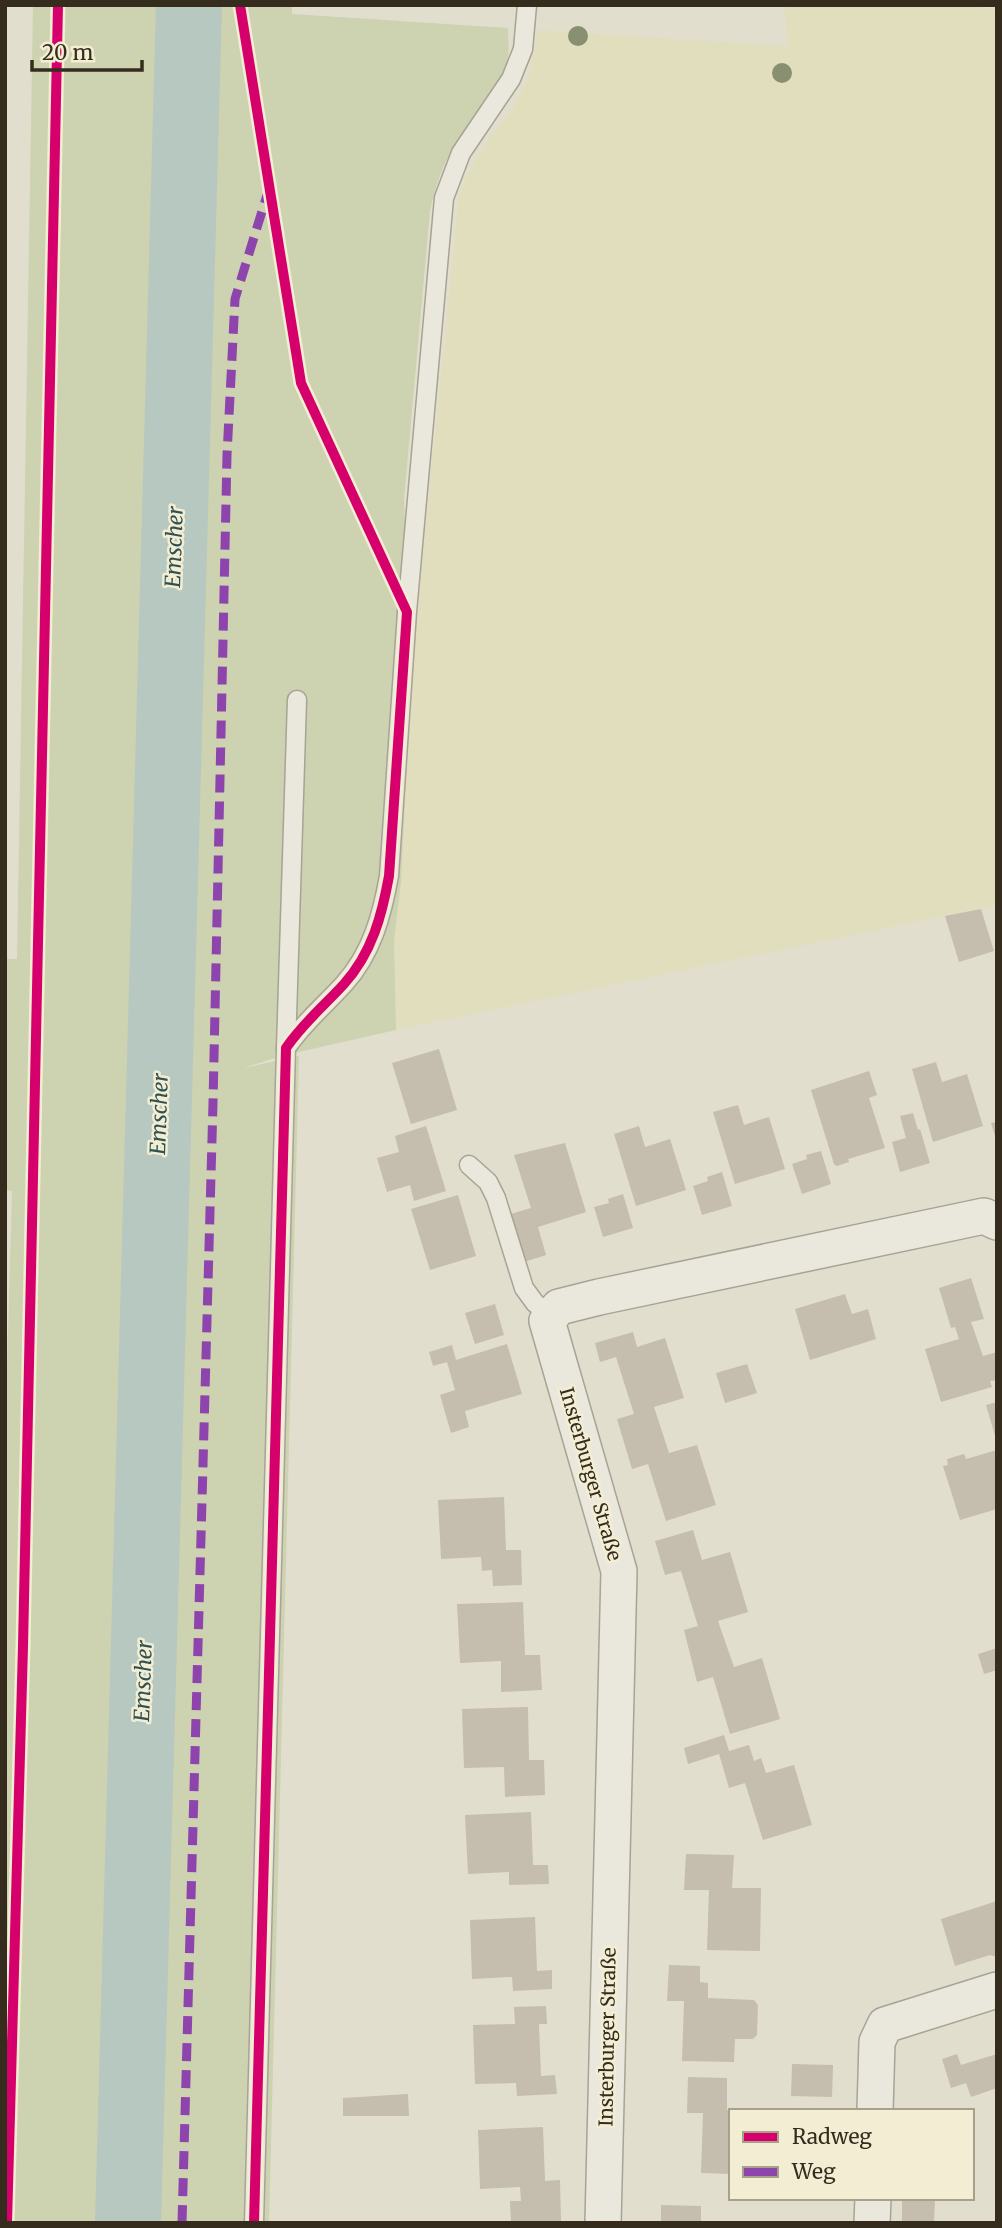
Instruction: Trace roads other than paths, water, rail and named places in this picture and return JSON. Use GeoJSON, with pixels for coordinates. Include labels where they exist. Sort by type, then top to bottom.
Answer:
{"type":"FeatureCollection","features":[{"type":"Feature","properties":{"kind":"street"},"geometry":{"type":"LineString","coordinates":[[551,1316],[559,1307],[599,1297],[984,1216],[997,1222]]}},
{"type":"Feature","properties":{"kind":"street","name":"Insterburger Straße"},"geometry":{"type":"LineString","coordinates":[[551,1316],[547,1321],[619,1571],[603,2223]]}},
{"type":"Feature","properties":{"kind":"street"},"geometry":{"type":"LineString","coordinates":[[875,2109],[877,2042],[885,2025],[997,1990]]}},
{"type":"Feature","properties":{"kind":"street"},"geometry":{"type":"LineString","coordinates":[[872,2223],[873,2200]]}},
{"type":"Feature","properties":{"kind":"lane"},"geometry":{"type":"LineString","coordinates":[[286,1048],[302,1025],[346,982],[373,940],[383,911],[389,876],[407,612],[444,198],[461,153],[511,79],[523,49],[527,5]]}},
{"type":"Feature","properties":{"kind":"lane"},"geometry":{"type":"LineString","coordinates":[[254,2223],[298,701]]}},
{"type":"Feature","properties":{"kind":"lane"},"geometry":{"type":"LineString","coordinates":[[469,1165],[488,1182],[496,1198],[524,1288],[535,1304],[551,1316]]}},
{"type":"Feature","properties":{"kind":"waterway","name":"Emscher"},"geometry":{"type":"LineString","coordinates":[[128,2223],[189,5]]}}]}
